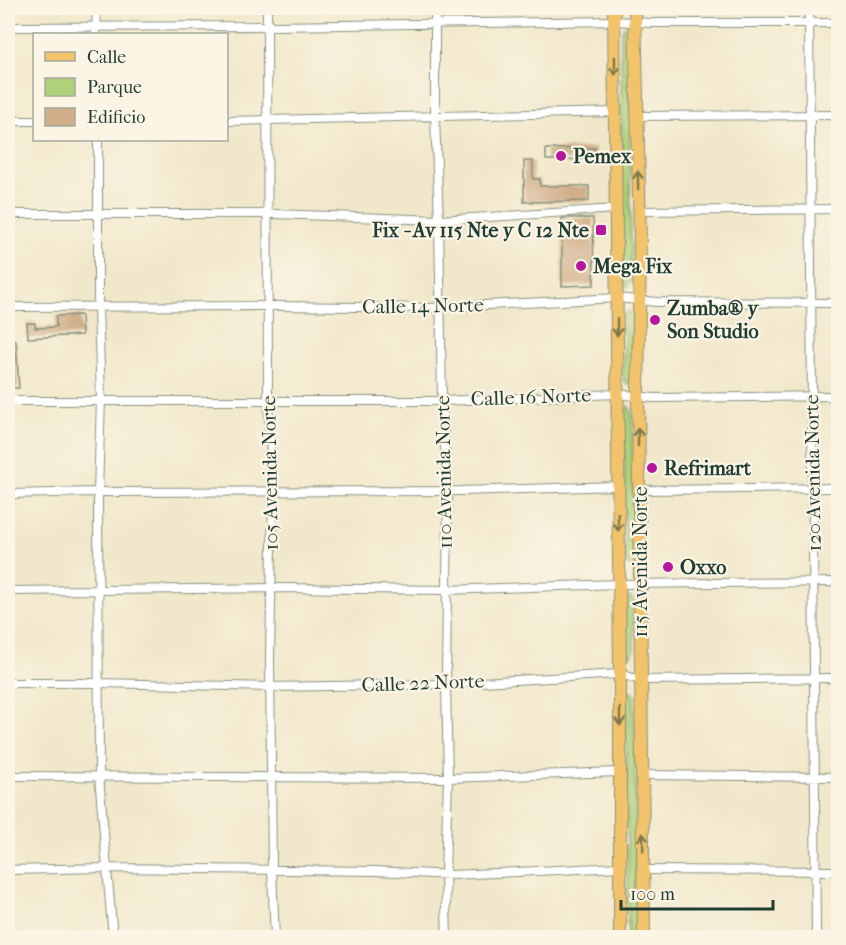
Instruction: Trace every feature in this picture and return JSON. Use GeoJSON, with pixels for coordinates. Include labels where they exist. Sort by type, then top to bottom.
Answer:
{"type":"FeatureCollection","features":[{"type":"Feature","properties":{"kind":"main road","name":"115 Avenida Norte"},"geometry":{"type":"LineString","coordinates":[[614,8],[620,938]]}},
{"type":"Feature","properties":{"kind":"main road","name":"115 Avenida Norte"},"geometry":{"type":"LineString","coordinates":[[635,8],[640,238],[638,397],[644,938]]}},
{"type":"Feature","properties":{"kind":"street"},"geometry":{"type":"LineString","coordinates":[[96,30],[97,8]]}},
{"type":"Feature","properties":{"kind":"street","name":"105 Avenida Norte"},"geometry":{"type":"LineString","coordinates":[[267,8],[268,400],[273,492],[271,777],[275,938]]}},
{"type":"Feature","properties":{"kind":"street","name":"110 Avenida Norte"},"geometry":{"type":"LineString","coordinates":[[435,8],[435,117],[442,401],[447,491],[448,778],[445,875],[447,938]]}},
{"type":"Feature","properties":{"kind":"street","name":"120 Avenida Norte"},"geometry":{"type":"LineString","coordinates":[[809,8],[816,938]]}},
{"type":"Feature","properties":{"kind":"street"},"geometry":{"type":"LineString","coordinates":[[8,27],[96,30],[614,21],[838,23]]}},
{"type":"Feature","properties":{"kind":"street"},"geometry":{"type":"LineString","coordinates":[[228,122],[615,112]]}},
{"type":"Feature","properties":{"kind":"street"},"geometry":{"type":"LineString","coordinates":[[637,116],[838,115]]}},
{"type":"Feature","properties":{"kind":"street"},"geometry":{"type":"LineString","coordinates":[[8,121],[33,122]]}},
{"type":"Feature","properties":{"kind":"street"},"geometry":{"type":"LineString","coordinates":[[98,141],[98,307],[101,400],[98,492],[99,776],[113,938]]}},
{"type":"Feature","properties":{"kind":"street"},"geometry":{"type":"LineString","coordinates":[[8,214],[267,214],[439,220],[616,209]]}},
{"type":"Feature","properties":{"kind":"street"},"geometry":{"type":"LineString","coordinates":[[638,210],[838,209]]}},
{"type":"Feature","properties":{"kind":"street","name":"Calle 14 Norte"},"geometry":{"type":"LineString","coordinates":[[8,307],[441,307],[617,298],[639,302],[838,303]]}},
{"type":"Feature","properties":{"kind":"street","name":"Calle 16 Norte"},"geometry":{"type":"LineString","coordinates":[[8,401],[442,401],[617,394],[638,397],[838,396]]}},
{"type":"Feature","properties":{"kind":"street"},"geometry":{"type":"LineString","coordinates":[[8,494],[447,491],[618,486]]}},
{"type":"Feature","properties":{"kind":"street"},"geometry":{"type":"LineString","coordinates":[[640,490],[838,488]]}},
{"type":"Feature","properties":{"kind":"street"},"geometry":{"type":"LineString","coordinates":[[8,591],[446,590],[619,584],[838,582]]}},
{"type":"Feature","properties":{"kind":"street","name":"Calle 22 Norte"},"geometry":{"type":"LineString","coordinates":[[8,683],[271,687],[446,684],[620,674],[640,680],[838,678]]}},
{"type":"Feature","properties":{"kind":"street"},"geometry":{"type":"LineString","coordinates":[[8,776],[448,778],[619,772]]}},
{"type":"Feature","properties":{"kind":"street"},"geometry":{"type":"LineString","coordinates":[[641,775],[838,777]]}},
{"type":"Feature","properties":{"kind":"street"},"geometry":{"type":"LineString","coordinates":[[8,870],[107,868],[445,875],[620,867]]}},
{"type":"Feature","properties":{"kind":"street"},"geometry":{"type":"LineString","coordinates":[[644,870],[838,871]]}},
{"type":"Feature","properties":{"kind":"green space"},"geometry":{"type":"Polygon","coordinates":[[[624,26],[629,29],[631,280],[627,287],[622,280],[621,34],[624,26]]]}},
{"type":"Feature","properties":{"kind":"green space"},"geometry":{"type":"Polygon","coordinates":[[[629,310],[632,315],[632,379],[628,385],[623,379],[624,315],[629,310]]]}},
{"type":"Feature","properties":{"kind":"green space"},"geometry":{"type":"Polygon","coordinates":[[[628,406],[632,412],[634,558],[629,566],[625,558],[624,415],[628,406]]]}},
{"type":"Feature","properties":{"kind":"green space"},"geometry":{"type":"Polygon","coordinates":[[[630,597],[633,600],[634,651],[630,656],[625,650],[625,602],[630,597]]]}},
{"type":"Feature","properties":{"kind":"green space"},"geometry":{"type":"Polygon","coordinates":[[[630,691],[634,695],[637,938],[628,937],[626,697],[630,691]]]}},
{"type":"Feature","properties":{"kind":"building"},"geometry":{"type":"Polygon","coordinates":[[[595,148],[595,159],[546,160],[546,149],[595,148]]]}},
{"type":"Feature","properties":{"kind":"building"},"geometry":{"type":"Polygon","coordinates":[[[524,161],[533,161],[533,179],[540,179],[540,186],[589,186],[589,201],[524,202],[524,161]]]}},
{"type":"Feature","properties":{"kind":"building"},"geometry":{"type":"Polygon","coordinates":[[[562,218],[593,218],[594,285],[562,286],[562,218]]]}},
{"type":"Feature","properties":{"kind":"building"},"geometry":{"type":"Polygon","coordinates":[[[81,315],[82,335],[28,338],[27,323],[35,323],[35,328],[56,327],[56,316],[81,315]]]}},
{"type":"Feature","properties":{"kind":"building"},"geometry":{"type":"Polygon","coordinates":[[[8,341],[16,341],[19,388],[8,388],[8,341]]]}},
{"type":"Feature","properties":{"kind":"place","name":"Pemex"},"geometry":{"type":"Point","coordinates":[561,156]}},
{"type":"Feature","properties":{"kind":"place","name":"Fix - Av 115 Nte y C 12 Nte"},"geometry":{"type":"Point","coordinates":[601,230]}},
{"type":"Feature","properties":{"kind":"place","name":"Mega Fix"},"geometry":{"type":"Point","coordinates":[581,266]}},
{"type":"Feature","properties":{"kind":"place","name":"Zumba® y Son Studio"},"geometry":{"type":"Point","coordinates":[655,320]}},
{"type":"Feature","properties":{"kind":"place","name":"Refrimart"},"geometry":{"type":"Point","coordinates":[652,468]}},
{"type":"Feature","properties":{"kind":"place","name":"Oxxo"},"geometry":{"type":"Point","coordinates":[668,567]}}]}
